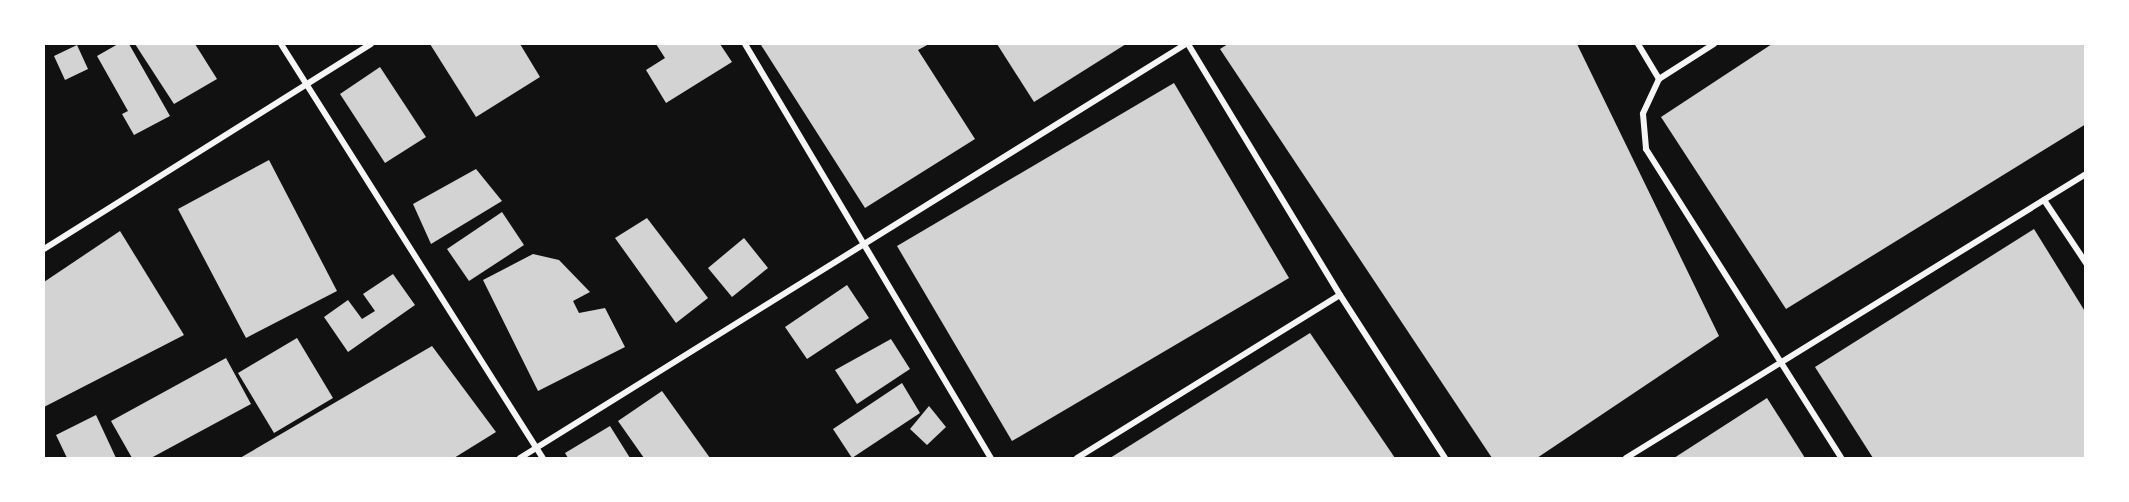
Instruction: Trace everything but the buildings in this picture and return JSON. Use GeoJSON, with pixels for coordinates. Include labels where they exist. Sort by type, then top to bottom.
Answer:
{"type":"FeatureCollection","features":[{"type":"Feature","properties":{"kind":"street"},"geometry":{"type":"LineString","coordinates":[[281,44],[543,459]]}},
{"type":"Feature","properties":{"kind":"street"},"geometry":{"type":"LineString","coordinates":[[44,249],[371,44]]}},
{"type":"Feature","properties":{"kind":"street"},"geometry":{"type":"LineString","coordinates":[[745,44],[991,459]]}},
{"type":"Feature","properties":{"kind":"street"},"geometry":{"type":"LineString","coordinates":[[520,459],[864,242],[1187,44],[1340,295],[1445,459]]}},
{"type":"Feature","properties":{"kind":"street"},"geometry":{"type":"LineString","coordinates":[[1638,44],[1659,79]]}},
{"type":"Feature","properties":{"kind":"street"},"geometry":{"type":"LineString","coordinates":[[1714,44],[1659,79],[1643,114],[1646,149],[1841,459]]}},
{"type":"Feature","properties":{"kind":"street"},"geometry":{"type":"LineString","coordinates":[[1626,459],[2085,174]]}},
{"type":"Feature","properties":{"kind":"street"},"geometry":{"type":"LineString","coordinates":[[2044,200],[2085,263]]}},
{"type":"Feature","properties":{"kind":"street"},"geometry":{"type":"LineString","coordinates":[[1077,459],[1340,295]]}}]}
